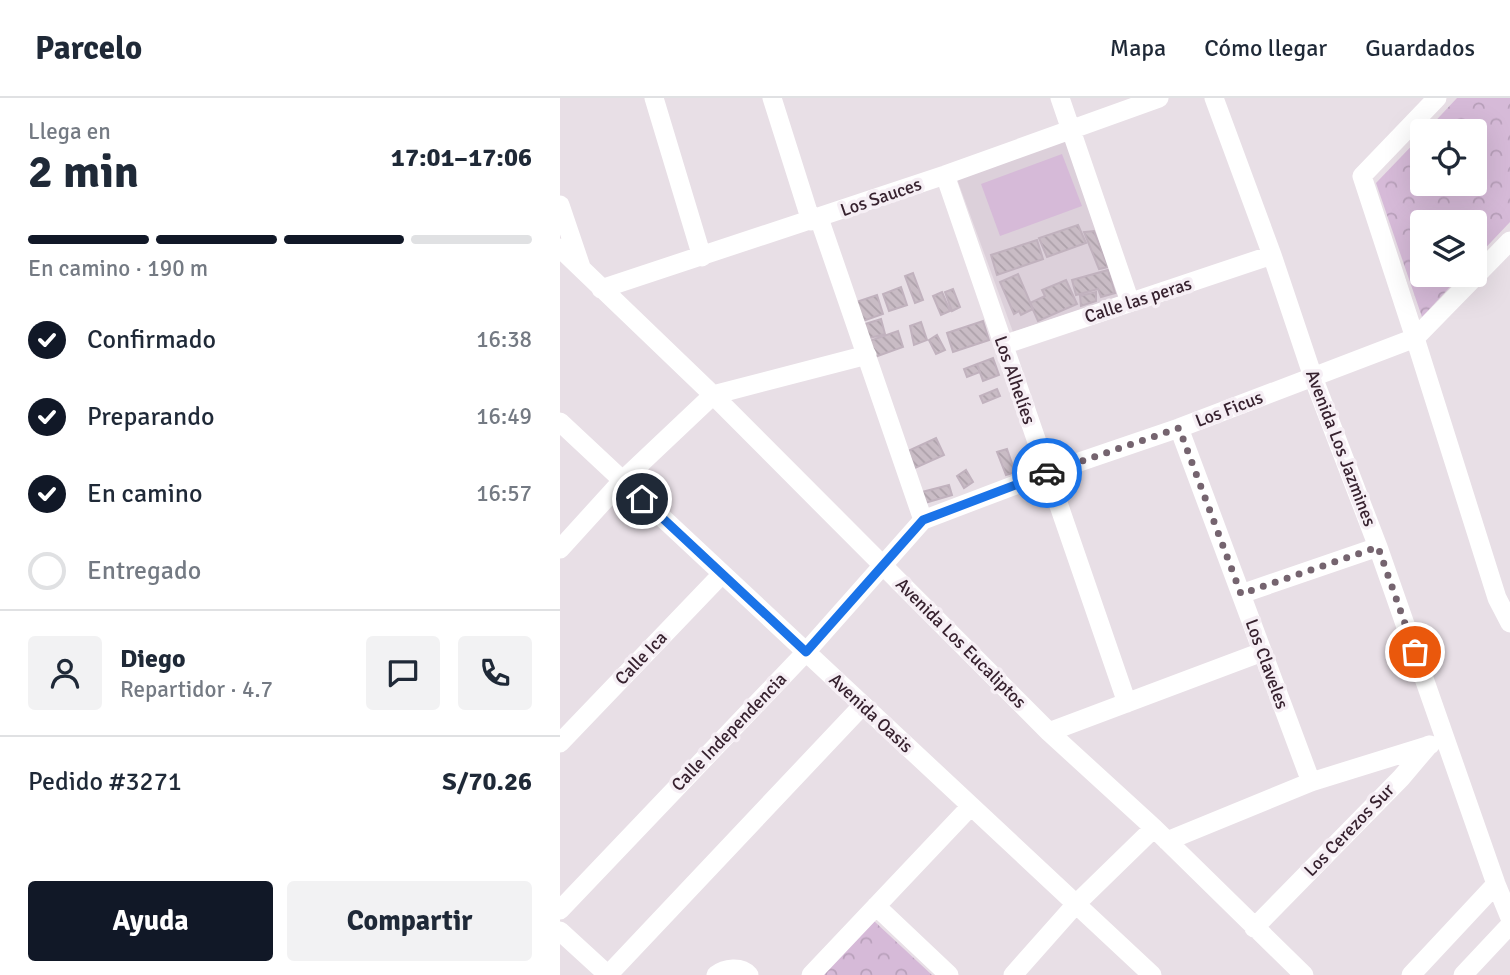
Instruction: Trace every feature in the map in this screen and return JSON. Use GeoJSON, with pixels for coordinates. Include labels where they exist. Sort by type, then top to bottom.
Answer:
{"type":"FeatureCollection","features":[{"type":"Feature","properties":{"kind":"street"},"geometry":{"type":"LineString","coordinates":[[654,98],[702,257]]}},
{"type":"Feature","properties":{"kind":"street"},"geometry":{"type":"LineString","coordinates":[[772,98],[867,355],[923,520]]}},
{"type":"Feature","properties":{"kind":"street"},"geometry":{"type":"LineString","coordinates":[[1060,98],[1130,302]]}},
{"type":"Feature","properties":{"kind":"street","name":"Los Sauces"},"geometry":{"type":"LineString","coordinates":[[601,289],[946,176],[1159,98]]}},
{"type":"Feature","properties":{"kind":"street","name":"Avenida Los Jazmines"},"geometry":{"type":"LineString","coordinates":[[1214,98],[1272,255],[1313,377],[1378,547],[1436,738],[1494,885],[1510,918]]}},
{"type":"Feature","properties":{"kind":"street"},"geometry":{"type":"LineString","coordinates":[[1437,98],[1362,176],[1497,597],[1510,623]]}},
{"type":"Feature","properties":{"kind":"street","name":"Los Alhelíes"},"geometry":{"type":"LineString","coordinates":[[946,176],[1127,703]]}},
{"type":"Feature","properties":{"kind":"street"},"geometry":{"type":"LineString","coordinates":[[560,205],[582,270]]}},
{"type":"Feature","properties":{"kind":"street"},"geometry":{"type":"LineString","coordinates":[[1415,338],[1510,241]]}},
{"type":"Feature","properties":{"kind":"street","name":"Avenida Los Eucaliptos"},"geometry":{"type":"LineString","coordinates":[[560,248],[713,395],[1049,732],[1160,834],[1304,975]]}},
{"type":"Feature","properties":{"kind":"street","name":"Calle las peras"},"geometry":{"type":"LineString","coordinates":[[1003,345],[1272,255]]}},
{"type":"Feature","properties":{"kind":"street","name":"Los Ficus"},"geometry":{"type":"LineString","coordinates":[[923,520],[1047,473],[1179,428],[1415,338]]}},
{"type":"Feature","properties":{"kind":"street"},"geometry":{"type":"LineString","coordinates":[[560,549],[622,481],[713,395],[867,355]]}},
{"type":"Feature","properties":{"kind":"street","name":"Avenida Oasis"},"geometry":{"type":"LineString","coordinates":[[560,422],[1152,975]]}},
{"type":"Feature","properties":{"kind":"street","name":"Los Claveles"},"geometry":{"type":"LineString","coordinates":[[1179,428],[1311,782]]}},
{"type":"Feature","properties":{"kind":"street","name":"Calle Independencia"},"geometry":{"type":"LineString","coordinates":[[560,910],[806,652],[923,520]]}},
{"type":"Feature","properties":{"kind":"street"},"geometry":{"type":"LineString","coordinates":[[1241,594],[1378,547]]}},
{"type":"Feature","properties":{"kind":"street","name":"Calle Ica"},"geometry":{"type":"LineString","coordinates":[[560,743],[722,574]]}},
{"type":"Feature","properties":{"kind":"street"},"geometry":{"type":"LineString","coordinates":[[1049,732],[1262,652]]}},
{"type":"Feature","properties":{"kind":"street"},"geometry":{"type":"LineString","coordinates":[[564,941],[608,975],[863,705]]}},
{"type":"Feature","properties":{"kind":"street"},"geometry":{"type":"LineString","coordinates":[[1013,975],[1076,904],[1160,834],[1436,738]]}},
{"type":"Feature","properties":{"kind":"street","name":"Los Cerezos Sur"},"geometry":{"type":"LineString","coordinates":[[1254,928],[1401,778],[1436,738]]}},
{"type":"Feature","properties":{"kind":"street"},"geometry":{"type":"LineString","coordinates":[[811,975],[971,806]]}},
{"type":"Feature","properties":{"kind":"street"},"geometry":{"type":"LineString","coordinates":[[1411,975],[1510,870]]}},
{"type":"Feature","properties":{"kind":"street"},"geometry":{"type":"LineString","coordinates":[[876,906],[949,975]]}},
{"type":"Feature","properties":{"kind":"street"},"geometry":{"type":"LineString","coordinates":[[1462,975],[1510,925]]}},
{"type":"Feature","properties":{"kind":"street"},"geometry":{"type":"LineString","coordinates":[[716,975],[733,969],[745,971],[749,975]]}},
{"type":"Feature","properties":{"kind":"shaded area"},"geometry":{"type":"Polygon","coordinates":[[[1069,138],[1121,296],[1013,332],[957,179],[1069,138]]]}},
{"type":"Feature","properties":{"kind":"green space"},"geometry":{"type":"Polygon","coordinates":[[[1457,98],[1510,98],[1510,222],[1487,246],[1487,210],[1410,210],[1410,282],[1376,183],[1410,148],[1410,196],[1487,196],[1487,119],[1437,119],[1457,98]]]}},
{"type":"Feature","properties":{"kind":"green space"},"geometry":{"type":"Polygon","coordinates":[[[1062,154],[1082,206],[1000,236],[981,184],[1062,154]]]}},
{"type":"Feature","properties":{"kind":"green space"},"geometry":{"type":"Polygon","coordinates":[[[1412,287],[1450,287],[1422,317],[1412,287]]]}},
{"type":"Feature","properties":{"kind":"green space"},"geometry":{"type":"Polygon","coordinates":[[[874,921],[932,975],[822,975],[874,921]]]}},
{"type":"Feature","properties":{"kind":"building"},"geometry":{"type":"Polygon","coordinates":[[[1078,225],[1086,243],[1047,257],[1039,238],[1078,225]]]}},
{"type":"Feature","properties":{"kind":"building"},"geometry":{"type":"Polygon","coordinates":[[[1094,231],[1108,267],[1099,269],[1084,232],[1094,231]]]}},
{"type":"Feature","properties":{"kind":"building"},"geometry":{"type":"Polygon","coordinates":[[[1037,240],[1043,259],[997,275],[991,255],[1037,240]]]}},
{"type":"Feature","properties":{"kind":"building"},"geometry":{"type":"Polygon","coordinates":[[[1108,270],[1115,293],[1101,297],[1098,289],[1076,295],[1072,280],[1108,270]]]}},
{"type":"Feature","properties":{"kind":"building"},"geometry":{"type":"Polygon","coordinates":[[[913,273],[923,300],[915,303],[905,276],[913,273]]]}},
{"type":"Feature","properties":{"kind":"building"},"geometry":{"type":"Polygon","coordinates":[[[1018,274],[1033,309],[1021,315],[1019,311],[1014,314],[1000,282],[1018,274]]]}},
{"type":"Feature","properties":{"kind":"building"},"geometry":{"type":"Polygon","coordinates":[[[1066,280],[1077,304],[1038,321],[1030,303],[1045,296],[1042,290],[1066,280]]]}},
{"type":"Feature","properties":{"kind":"building"},"geometry":{"type":"Polygon","coordinates":[[[901,287],[907,305],[889,311],[883,294],[901,287]]]}},
{"type":"Feature","properties":{"kind":"building"},"geometry":{"type":"Polygon","coordinates":[[[953,289],[960,307],[952,311],[945,292],[953,289]]]}},
{"type":"Feature","properties":{"kind":"building"},"geometry":{"type":"Polygon","coordinates":[[[942,292],[950,311],[941,315],[933,296],[942,292]]]}},
{"type":"Feature","properties":{"kind":"building"},"geometry":{"type":"Polygon","coordinates":[[[1096,292],[1096,301],[1081,306],[1080,296],[1096,292]]]}},
{"type":"Feature","properties":{"kind":"building"},"geometry":{"type":"Polygon","coordinates":[[[877,295],[883,314],[863,321],[856,302],[877,295]]]}},
{"type":"Feature","properties":{"kind":"building"},"geometry":{"type":"Polygon","coordinates":[[[881,319],[885,334],[866,339],[862,325],[881,319]]]}},
{"type":"Feature","properties":{"kind":"building"},"geometry":{"type":"Polygon","coordinates":[[[983,321],[989,340],[953,352],[947,333],[983,321]]]}},
{"type":"Feature","properties":{"kind":"building"},"geometry":{"type":"Polygon","coordinates":[[[921,322],[927,340],[914,345],[910,326],[921,322]]]}},
{"type":"Feature","properties":{"kind":"building"},"geometry":{"type":"Polygon","coordinates":[[[898,331],[903,347],[875,357],[869,341],[898,331]]]}},
{"type":"Feature","properties":{"kind":"building"},"geometry":{"type":"Polygon","coordinates":[[[937,335],[945,350],[936,354],[929,340],[937,335]]]}},
{"type":"Feature","properties":{"kind":"building"},"geometry":{"type":"Polygon","coordinates":[[[993,358],[999,375],[983,381],[977,364],[993,358]]]}},
{"type":"Feature","properties":{"kind":"building"},"geometry":{"type":"Polygon","coordinates":[[[977,364],[980,372],[967,377],[964,369],[977,364]]]}},
{"type":"Feature","properties":{"kind":"building"},"geometry":{"type":"Polygon","coordinates":[[[997,389],[1000,396],[983,403],[980,396],[997,389]]]}},
{"type":"Feature","properties":{"kind":"building"},"geometry":{"type":"Polygon","coordinates":[[[936,438],[944,455],[915,468],[908,451],[936,438]]]}},
{"type":"Feature","properties":{"kind":"building"},"geometry":{"type":"Polygon","coordinates":[[[1007,449],[1015,472],[1006,475],[997,452],[1007,449]]]}},
{"type":"Feature","properties":{"kind":"building"},"geometry":{"type":"Polygon","coordinates":[[[966,470],[973,482],[964,488],[957,476],[966,470]]]}},
{"type":"Feature","properties":{"kind":"building"},"geometry":{"type":"Polygon","coordinates":[[[949,485],[952,495],[925,503],[922,492],[949,485]]]}},
{"type":"Feature","properties":{"kind":"way so far"},"geometry":{"type":"LineString","coordinates":[[1047,473],[1179,428],[1241,594],[1378,547],[1415,652]]}},
{"type":"Feature","properties":{"kind":"route"},"geometry":{"type":"LineString","coordinates":[[642,499],[806,652],[923,520],[1047,473]]}}]}
